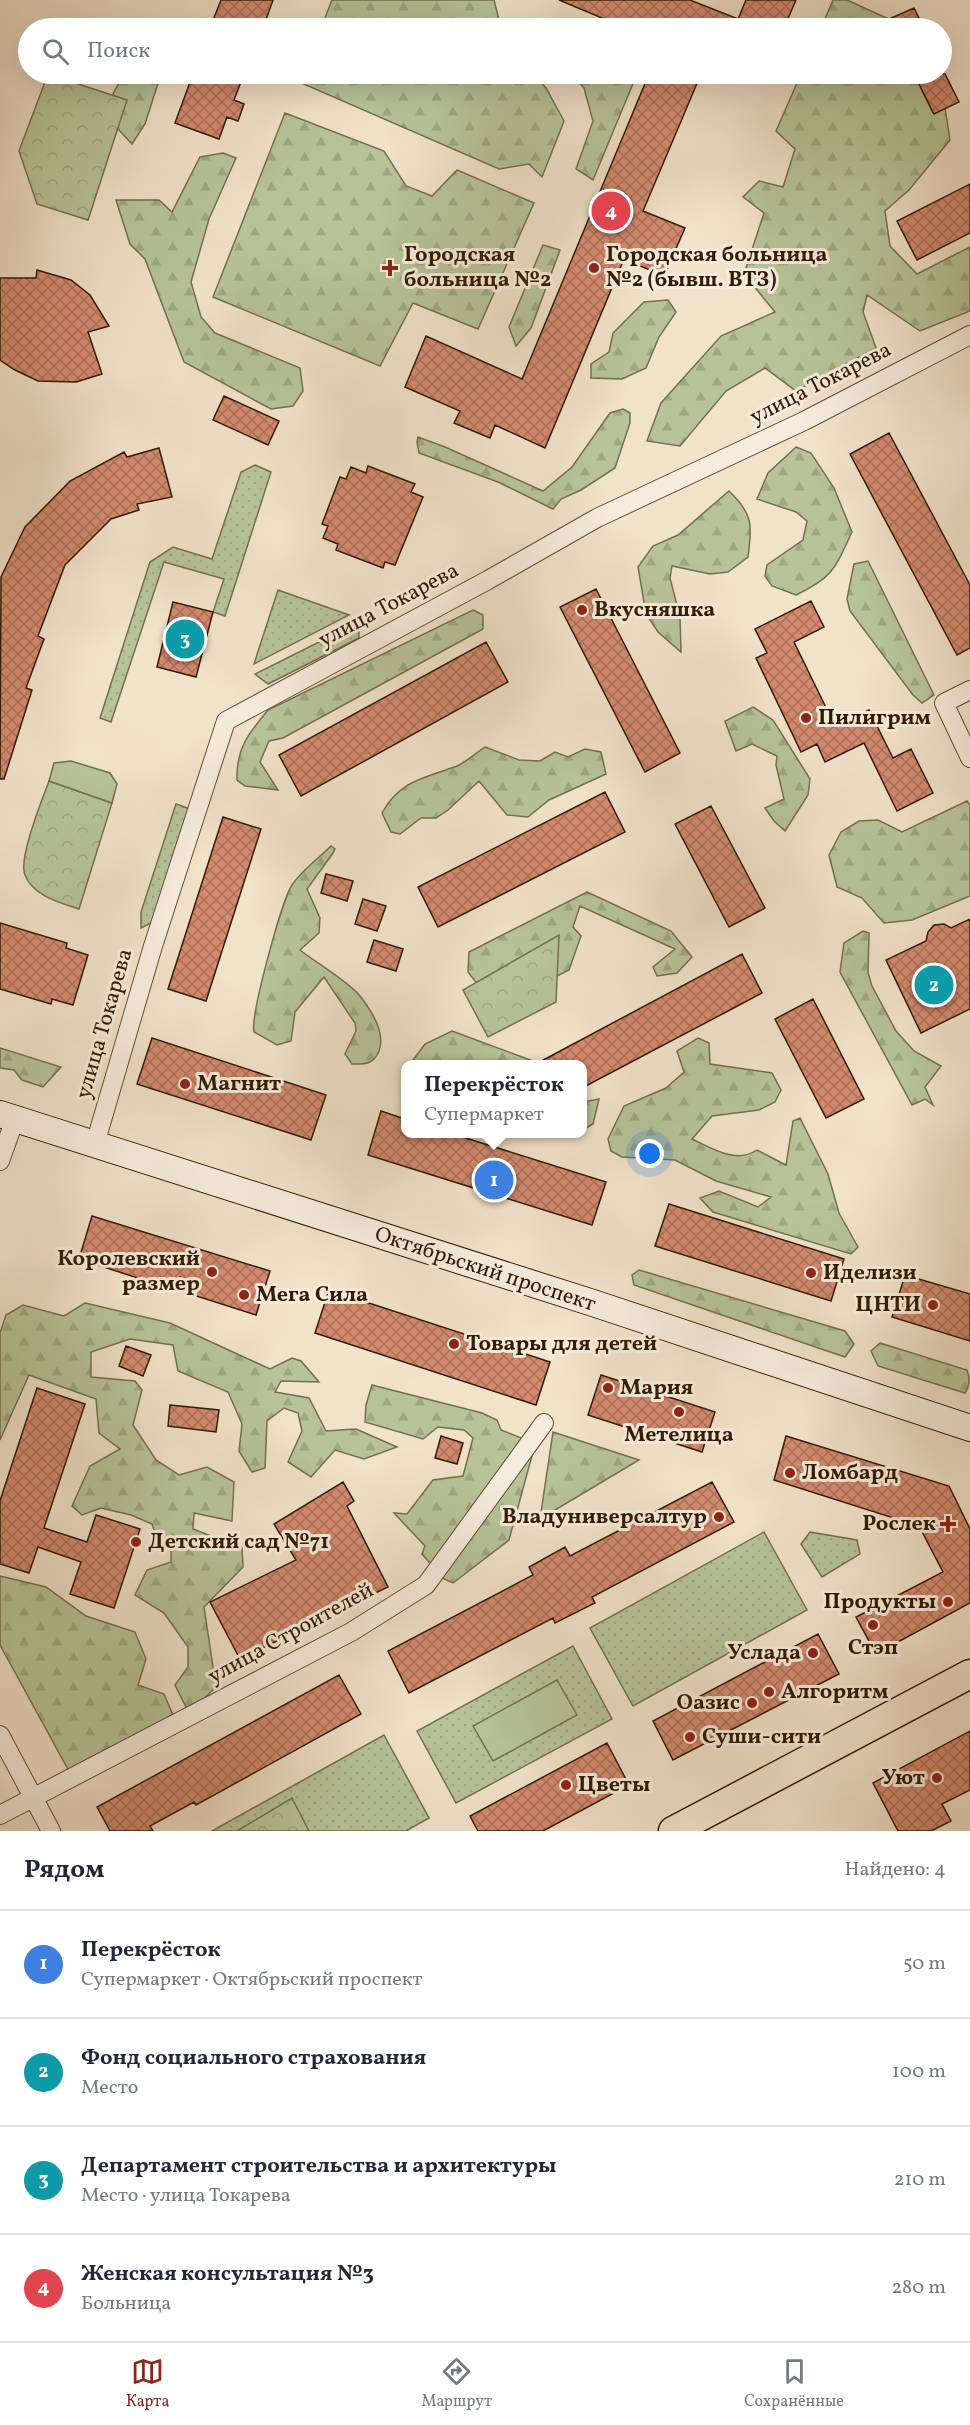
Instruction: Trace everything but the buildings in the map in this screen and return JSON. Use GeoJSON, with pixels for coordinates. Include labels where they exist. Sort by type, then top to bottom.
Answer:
{"type":"FeatureCollection","features":[{"type":"Feature","properties":{"kind":"main road","name":"Октябрьский проспект"},"geometry":{"type":"LineString","coordinates":[[8,1116],[603,1307],[970,1428]]}},
{"type":"Feature","properties":{"kind":"main road"},"geometry":{"type":"LineString","coordinates":[[673,1831],[970,1674]]}},
{"type":"Feature","properties":{"kind":"street","name":"улица Токарева"},"geometry":{"type":"LineString","coordinates":[[95,1144],[153,946],[226,721],[597,518],[804,421],[970,335]]}},
{"type":"Feature","properties":{"kind":"street"},"geometry":{"type":"LineString","coordinates":[[970,690],[944,703],[970,758]]}},
{"type":"Feature","properties":{"kind":"street"},"geometry":{"type":"LineString","coordinates":[[0,1161],[8,1116]]}},
{"type":"Feature","properties":{"kind":"street","name":"улица Строителей"},"geometry":{"type":"LineString","coordinates":[[0,1815],[351,1632],[426,1586],[544,1423]]}},
{"type":"Feature","properties":{"kind":"street"},"geometry":{"type":"LineString","coordinates":[[0,1735],[51,1831]]}},
{"type":"Feature","properties":{"kind":"green space"},"geometry":{"type":"Polygon","coordinates":[[[332,0],[494,0],[498,18],[325,18],[332,0]]]}},
{"type":"Feature","properties":{"kind":"green space"},"geometry":{"type":"Polygon","coordinates":[[[833,0],[847,0],[887,18],[825,18],[833,0]]]}},
{"type":"Feature","properties":{"kind":"green space"},"geometry":{"type":"Polygon","coordinates":[[[44,84],[78,84],[127,100],[88,220],[37,204],[19,151],[44,84]]]}},
{"type":"Feature","properties":{"kind":"green space"},"geometry":{"type":"Polygon","coordinates":[[[118,84],[158,84],[145,124],[132,144],[118,129],[113,94],[118,84]]]}},
{"type":"Feature","properties":{"kind":"green space"},"geometry":{"type":"Polygon","coordinates":[[[304,84],[542,84],[564,121],[542,177],[529,164],[499,169],[304,84]]]}},
{"type":"Feature","properties":{"kind":"green space"},"geometry":{"type":"Polygon","coordinates":[[[581,84],[633,84],[593,180],[576,169],[593,121],[584,88],[581,84]]]}},
{"type":"Feature","properties":{"kind":"green space"},"geometry":{"type":"Polygon","coordinates":[[[797,84],[919,84],[933,113],[945,108],[950,140],[909,190],[885,211],[890,246],[917,274],[970,247],[970,311],[920,331],[867,295],[863,312],[876,348],[796,391],[765,368],[726,391],[680,446],[647,441],[661,403],[721,336],[775,312],[744,274],[764,213],[743,197],[759,181],[783,187],[795,149],[776,131],[797,84]]]}},
{"type":"Feature","properties":{"kind":"green space"},"geometry":{"type":"Polygon","coordinates":[[[285,113],[384,151],[406,186],[432,196],[457,170],[534,203],[478,329],[413,303],[380,366],[213,297],[285,113]]]}},
{"type":"Feature","properties":{"kind":"green space"},"geometry":{"type":"Polygon","coordinates":[[[223,153],[236,158],[209,219],[191,282],[201,317],[215,333],[300,368],[303,391],[293,406],[271,409],[184,362],[145,259],[130,244],[116,200],[159,200],[172,212],[200,157],[223,153]]]}},
{"type":"Feature","properties":{"kind":"green space"},"geometry":{"type":"Polygon","coordinates":[[[543,245],[560,250],[531,328],[516,346],[509,327],[543,245]]]}},
{"type":"Feature","properties":{"kind":"green space"},"geometry":{"type":"Polygon","coordinates":[[[668,300],[676,312],[659,337],[646,368],[622,379],[591,378],[591,364],[609,352],[613,333],[644,302],[668,300]]]}},
{"type":"Feature","properties":{"kind":"green space"},"geometry":{"type":"Polygon","coordinates":[[[623,409],[630,413],[630,423],[615,468],[581,490],[561,499],[553,509],[498,482],[419,453],[418,437],[543,491],[572,467],[610,413],[623,409]]]}},
{"type":"Feature","properties":{"kind":"green space"},"geometry":{"type":"Polygon","coordinates":[[[796,447],[811,453],[834,488],[852,532],[837,563],[826,577],[796,595],[772,586],[765,576],[767,565],[803,540],[807,521],[796,512],[757,499],[768,473],[796,447]]]}},
{"type":"Feature","properties":{"kind":"green space"},"geometry":{"type":"Polygon","coordinates":[[[255,465],[271,472],[225,616],[213,612],[224,579],[164,562],[111,722],[100,718],[150,562],[173,547],[212,559],[241,472],[255,465]]]}},
{"type":"Feature","properties":{"kind":"green space"},"geometry":{"type":"Polygon","coordinates":[[[729,491],[747,513],[750,528],[748,557],[728,572],[710,574],[672,566],[670,578],[680,617],[681,652],[658,632],[646,614],[638,567],[653,546],[678,535],[729,491]]]}},
{"type":"Feature","properties":{"kind":"green space"},"geometry":{"type":"Polygon","coordinates":[[[868,561],[934,695],[922,703],[913,695],[850,611],[847,599],[854,564],[868,561]]]}},
{"type":"Feature","properties":{"kind":"green space"},"geometry":{"type":"Polygon","coordinates":[[[278,590],[349,615],[254,664],[278,590]]]}},
{"type":"Feature","properties":{"kind":"green space"},"geometry":{"type":"Polygon","coordinates":[[[473,610],[483,615],[483,629],[283,738],[269,741],[260,762],[278,790],[245,786],[237,780],[241,750],[255,726],[268,710],[473,610]]]}},
{"type":"Feature","properties":{"kind":"green space"},"geometry":{"type":"Polygon","coordinates":[[[359,622],[359,638],[268,684],[255,674],[359,622]]]}},
{"type":"Feature","properties":{"kind":"green space"},"geometry":{"type":"Polygon","coordinates":[[[753,707],[773,720],[810,779],[808,795],[785,831],[765,808],[784,799],[776,765],[777,756],[752,744],[736,751],[725,721],[753,707]]]}},
{"type":"Feature","properties":{"kind":"green space"},"geometry":{"type":"Polygon","coordinates":[[[485,747],[519,760],[540,761],[555,752],[568,757],[585,749],[601,752],[606,774],[549,800],[528,817],[507,815],[479,781],[436,818],[421,818],[400,834],[391,832],[382,813],[397,793],[424,777],[457,766],[485,747]]]}},
{"type":"Feature","properties":{"kind":"green space"},"geometry":{"type":"Polygon","coordinates":[[[71,761],[110,773],[117,784],[112,803],[49,781],[54,763],[71,761]]]}},
{"type":"Feature","properties":{"kind":"green space"},"geometry":{"type":"Polygon","coordinates":[[[49,781],[112,803],[79,909],[41,893],[34,888],[25,875],[28,843],[49,781]]]}},
{"type":"Feature","properties":{"kind":"green space"},"geometry":{"type":"Polygon","coordinates":[[[967,801],[970,805],[970,896],[912,920],[884,923],[862,898],[837,887],[829,855],[841,832],[859,821],[878,820],[902,832],[967,801]]]}},
{"type":"Feature","properties":{"kind":"green space"},"geometry":{"type":"Polygon","coordinates":[[[176,804],[190,809],[160,906],[151,923],[141,928],[141,912],[176,804]]]}},
{"type":"Feature","properties":{"kind":"green space"},"geometry":{"type":"Polygon","coordinates":[[[331,846],[335,849],[333,853],[307,889],[320,918],[319,933],[300,950],[355,990],[373,1015],[379,1029],[381,1044],[374,1059],[365,1064],[352,1064],[345,1054],[356,1031],[355,1023],[324,977],[295,1012],[291,1041],[277,1045],[254,1032],[262,982],[287,895],[300,875],[331,846]]]}},
{"type":"Feature","properties":{"kind":"green space"},"geometry":{"type":"Polygon","coordinates":[[[587,892],[671,931],[692,957],[677,973],[657,976],[653,967],[675,949],[580,906],[573,927],[581,936],[569,970],[557,976],[485,994],[468,972],[469,952],[587,892]]]}},
{"type":"Feature","properties":{"kind":"green space"},"geometry":{"type":"Polygon","coordinates":[[[863,931],[869,933],[868,973],[872,986],[896,1031],[914,1051],[941,1066],[925,1087],[933,1105],[925,1099],[912,1105],[840,972],[844,943],[863,931]]]}},
{"type":"Feature","properties":{"kind":"green space"},"geometry":{"type":"Polygon","coordinates":[[[559,935],[556,1002],[488,1037],[463,990],[559,935]]]}},
{"type":"Feature","properties":{"kind":"green space"},"geometry":{"type":"Polygon","coordinates":[[[452,1031],[530,1060],[413,1060],[425,1044],[452,1031]]]}},
{"type":"Feature","properties":{"kind":"green space"},"geometry":{"type":"Polygon","coordinates":[[[698,1038],[709,1043],[710,1064],[772,1073],[781,1090],[775,1102],[759,1110],[712,1116],[692,1139],[724,1154],[741,1156],[757,1150],[786,1165],[793,1121],[800,1118],[828,1174],[839,1213],[858,1247],[851,1254],[713,1212],[700,1198],[719,1191],[758,1207],[771,1197],[716,1181],[675,1160],[622,1157],[611,1151],[608,1139],[624,1106],[666,1088],[684,1072],[677,1051],[698,1038]]]}},
{"type":"Feature","properties":{"kind":"green space"},"geometry":{"type":"Polygon","coordinates":[[[0,1048],[61,1067],[43,1087],[22,1080],[14,1070],[0,1068],[0,1048]]]}},
{"type":"Feature","properties":{"kind":"green space"},"geometry":{"type":"Polygon","coordinates":[[[599,1099],[593,1124],[587,1128],[587,1101],[599,1099]]]}},
{"type":"Feature","properties":{"kind":"green space"},"geometry":{"type":"Polygon","coordinates":[[[639,1270],[845,1331],[854,1344],[845,1357],[634,1285],[632,1275],[639,1270]]]}},
{"type":"Feature","properties":{"kind":"green space"},"geometry":{"type":"Polygon","coordinates":[[[85,1303],[170,1323],[270,1369],[292,1358],[301,1361],[319,1382],[281,1381],[275,1392],[309,1398],[326,1431],[356,1429],[397,1447],[364,1459],[335,1450],[311,1477],[288,1462],[302,1431],[298,1413],[284,1408],[267,1421],[265,1468],[252,1472],[239,1451],[242,1424],[228,1392],[178,1371],[173,1345],[130,1339],[91,1352],[91,1377],[135,1381],[142,1390],[133,1425],[156,1460],[179,1475],[207,1467],[234,1482],[232,1521],[194,1513],[193,1529],[242,1548],[243,1567],[204,1607],[216,1687],[189,1713],[175,1685],[188,1667],[188,1647],[164,1613],[135,1595],[147,1570],[171,1562],[171,1547],[158,1542],[152,1524],[131,1515],[101,1508],[82,1515],[72,1506],[90,1466],[120,1449],[99,1433],[96,1399],[29,1375],[0,1440],[0,1333],[6,1315],[23,1305],[64,1316],[85,1303]]]}},
{"type":"Feature","properties":{"kind":"green space"},"geometry":{"type":"Polygon","coordinates":[[[880,1343],[967,1370],[969,1382],[965,1393],[878,1366],[871,1351],[880,1343]]]}},
{"type":"Feature","properties":{"kind":"green space"},"geometry":{"type":"Polygon","coordinates":[[[372,1385],[482,1413],[497,1420],[501,1430],[529,1441],[533,1452],[509,1540],[453,1583],[444,1579],[422,1554],[425,1546],[394,1513],[407,1514],[433,1480],[463,1476],[473,1438],[464,1430],[438,1427],[423,1439],[365,1422],[366,1405],[372,1385]]]}},
{"type":"Feature","properties":{"kind":"green space"},"geometry":{"type":"Polygon","coordinates":[[[553,1432],[639,1460],[540,1519],[553,1432]]]}},
{"type":"Feature","properties":{"kind":"green space"},"geometry":{"type":"Polygon","coordinates":[[[764,1532],[807,1610],[633,1706],[590,1628],[764,1532]]]}},
{"type":"Feature","properties":{"kind":"green space"},"geometry":{"type":"Polygon","coordinates":[[[810,1532],[857,1540],[860,1554],[822,1577],[801,1544],[810,1532]]]}},
{"type":"Feature","properties":{"kind":"green space"},"geometry":{"type":"Polygon","coordinates":[[[0,1576],[46,1587],[86,1616],[135,1632],[146,1659],[138,1685],[164,1694],[176,1722],[70,1773],[0,1645],[0,1576]]]}},
{"type":"Feature","properties":{"kind":"green space"},"geometry":{"type":"Polygon","coordinates":[[[573,1646],[612,1719],[456,1803],[417,1731],[573,1646]]]}},
{"type":"Feature","properties":{"kind":"green space"},"geometry":{"type":"Polygon","coordinates":[[[557,1680],[577,1715],[493,1761],[473,1726],[557,1680]]]}},
{"type":"Feature","properties":{"kind":"green space"},"geometry":{"type":"Polygon","coordinates":[[[384,1735],[429,1818],[406,1831],[212,1831],[384,1735]]]}},
{"type":"Feature","properties":{"kind":"green space"},"geometry":{"type":"Polygon","coordinates":[[[292,1798],[309,1831],[237,1831],[292,1798]]]}},
{"type":"Feature","properties":{"kind":"place","name":"Женская консультация №3"},"geometry":{"type":"Point","coordinates":[611,211]}},
{"type":"Feature","properties":{"kind":"place","name":"Городская больница №2"},"geometry":{"type":"Point","coordinates":[390,268]}},
{"type":"Feature","properties":{"kind":"place","name":"Городская больница №2 (бывш. ВТЗ)"},"geometry":{"type":"Point","coordinates":[594,268]}},
{"type":"Feature","properties":{"kind":"place","name":"Вкусняшка"},"geometry":{"type":"Point","coordinates":[582,610]}},
{"type":"Feature","properties":{"kind":"place","name":"Департамент строительства и архитектуры"},"geometry":{"type":"Point","coordinates":[185,639]}},
{"type":"Feature","properties":{"kind":"place","name":"Пилигрим"},"geometry":{"type":"Point","coordinates":[806,718]}},
{"type":"Feature","properties":{"kind":"place","name":"Фонд социального страхования"},"geometry":{"type":"Point","coordinates":[934,985]}},
{"type":"Feature","properties":{"kind":"place","name":"Магнит"},"geometry":{"type":"Point","coordinates":[185,1084]}},
{"type":"Feature","properties":{"kind":"place","name":"Перекрёсток"},"geometry":{"type":"Point","coordinates":[494,1180]}},
{"type":"Feature","properties":{"kind":"place","name":"Королевский размер"},"geometry":{"type":"Point","coordinates":[212,1272]}},
{"type":"Feature","properties":{"kind":"place","name":"Иделизи"},"geometry":{"type":"Point","coordinates":[811,1273]}},
{"type":"Feature","properties":{"kind":"place","name":"Мега Сила"},"geometry":{"type":"Point","coordinates":[244,1295]}},
{"type":"Feature","properties":{"kind":"place","name":"ЦНТИ"},"geometry":{"type":"Point","coordinates":[933,1305]}},
{"type":"Feature","properties":{"kind":"place","name":"Товары для детей"},"geometry":{"type":"Point","coordinates":[454,1344]}},
{"type":"Feature","properties":{"kind":"place","name":"Мария"},"geometry":{"type":"Point","coordinates":[608,1388]}},
{"type":"Feature","properties":{"kind":"place","name":"Метелица"},"geometry":{"type":"Point","coordinates":[679,1412]}},
{"type":"Feature","properties":{"kind":"place","name":"Ломбард"},"geometry":{"type":"Point","coordinates":[790,1473]}},
{"type":"Feature","properties":{"kind":"place","name":"Владуниверсалтур"},"geometry":{"type":"Point","coordinates":[719,1517]}},
{"type":"Feature","properties":{"kind":"place","name":"Рослек"},"geometry":{"type":"Point","coordinates":[948,1524]}},
{"type":"Feature","properties":{"kind":"place","name":"Детский сад №71"},"geometry":{"type":"Point","coordinates":[136,1542]}},
{"type":"Feature","properties":{"kind":"place","name":"Продукты"},"geometry":{"type":"Point","coordinates":[948,1602]}},
{"type":"Feature","properties":{"kind":"place","name":"Стэп"},"geometry":{"type":"Point","coordinates":[873,1625]}},
{"type":"Feature","properties":{"kind":"place","name":"Услада"},"geometry":{"type":"Point","coordinates":[813,1653]}},
{"type":"Feature","properties":{"kind":"place","name":"Алгоритм"},"geometry":{"type":"Point","coordinates":[769,1692]}},
{"type":"Feature","properties":{"kind":"place","name":"Оазис"},"geometry":{"type":"Point","coordinates":[752,1703]}},
{"type":"Feature","properties":{"kind":"place","name":"Суши-сити"},"geometry":{"type":"Point","coordinates":[690,1737]}},
{"type":"Feature","properties":{"kind":"place","name":"Уют"},"geometry":{"type":"Point","coordinates":[937,1778]}},
{"type":"Feature","properties":{"kind":"place","name":"Цветы"},"geometry":{"type":"Point","coordinates":[566,1785]}}]}
